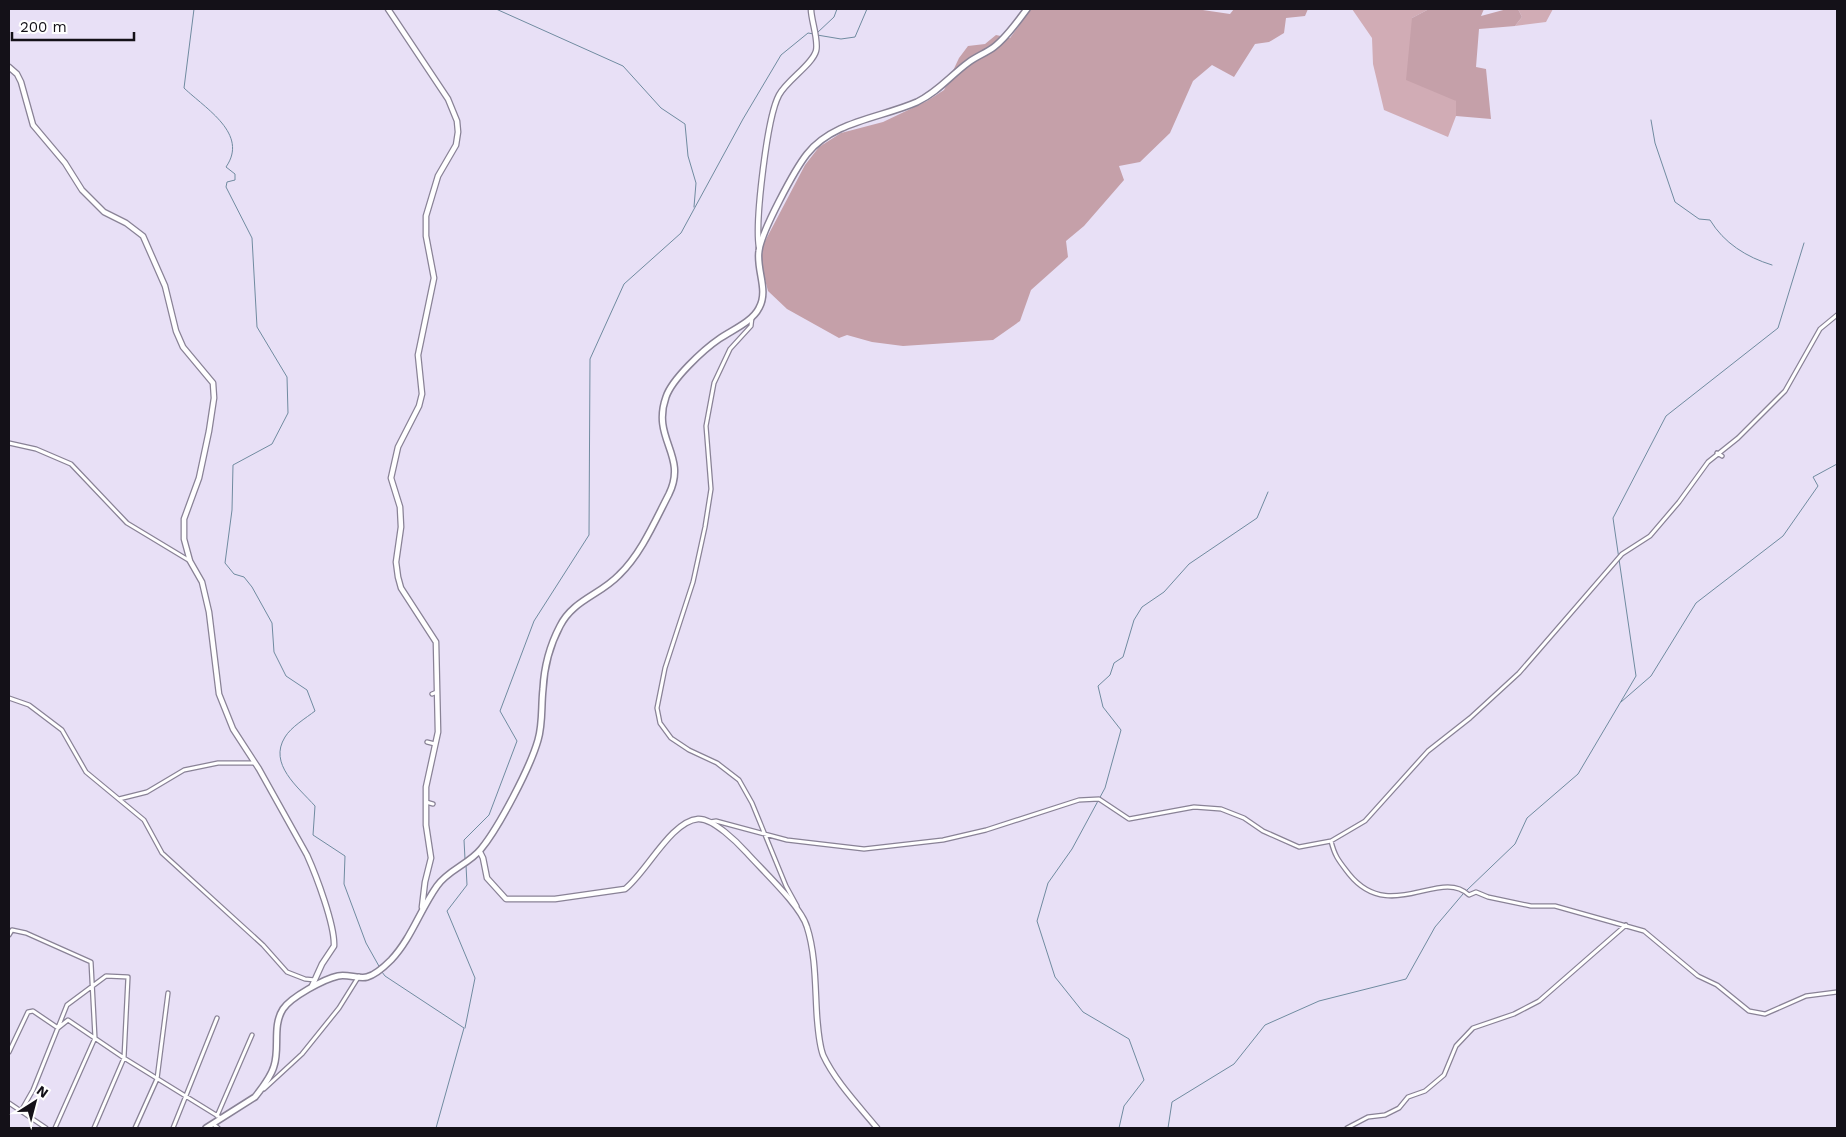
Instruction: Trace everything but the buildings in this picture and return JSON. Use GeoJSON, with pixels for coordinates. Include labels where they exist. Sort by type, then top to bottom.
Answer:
{"type":"FeatureCollection","features":[{"type":"Feature","properties":{"kind":"main road"},"geometry":{"type":"LineString","coordinates":[[206,1128],[219,1117],[255,1097],[260,1090],[275,1065],[277,1028],[284,1007],[294,998],[335,977],[366,977],[383,968],[400,949],[422,907],[442,879],[480,852],[501,818],[536,748],[542,710],[545,669],[558,629],[575,606],[603,588],[619,575],[629,563],[670,492],[675,478],[675,466],[661,428],[661,413],[667,391],[699,355],[716,340],[752,317],[760,306],[763,296],[758,259],[759,247],[766,229],[805,156],[822,138],[838,129],[875,118],[931,94],[969,62],[994,47],[1028,9]]}},
{"type":"Feature","properties":{"kind":"street"},"geometry":{"type":"LineString","coordinates":[[388,9],[448,99],[457,121],[458,132],[456,145],[438,176],[426,216],[426,236],[434,278],[418,355],[422,394],[419,406],[398,447],[391,478],[400,507],[402,527],[396,562],[401,588],[436,642],[434,693],[436,744],[426,787],[425,802],[431,858],[425,882],[422,907]]}},
{"type":"Feature","properties":{"kind":"street"},"geometry":{"type":"LineString","coordinates":[[759,247],[757,231],[765,156],[775,104],[794,75],[815,53],[816,45],[811,9]]}},
{"type":"Feature","properties":{"kind":"street"},"geometry":{"type":"LineString","coordinates":[[9,67],[17,74],[21,82],[33,125],[65,163],[82,190],[104,212],[126,223],[143,236],[165,286],[176,331],[183,347],[213,384],[214,398],[199,476],[183,526],[184,539],[190,561],[202,582],[211,618],[217,688],[233,729],[256,763],[313,869],[330,922],[334,946],[322,964],[311,989]]}},
{"type":"Feature","properties":{"kind":"street"},"geometry":{"type":"LineString","coordinates":[[480,852],[488,878],[506,899],[537,901],[625,889],[636,880],[669,839],[685,825],[697,820],[716,821],[787,840],[864,849],[904,846],[986,830],[1079,800],[1099,799],[1130,819],[1194,807],[1221,809],[1244,818],[1263,831],[1299,847],[1330,842],[1365,821],[1428,752],[1518,673],[1622,554],[1639,541],[1650,536],[1716,453],[1738,438],[1785,391],[1820,329],[1837,315]]}},
{"type":"Feature","properties":{"kind":"street"},"geometry":{"type":"LineString","coordinates":[[752,317],[751,326],[730,349],[714,383],[706,426],[711,489],[705,528],[693,582],[665,668],[657,708],[660,723],[671,738],[689,750],[717,763],[739,780],[752,803],[786,886],[802,916],[809,940],[818,1028],[823,1055],[834,1074],[877,1128]]}},
{"type":"Feature","properties":{"kind":"street"},"geometry":{"type":"LineString","coordinates":[[9,443],[36,450],[71,464],[127,523],[190,561]]}},
{"type":"Feature","properties":{"kind":"street"},"geometry":{"type":"LineString","coordinates":[[1716,453],[1722,456]]}},
{"type":"Feature","properties":{"kind":"street"},"geometry":{"type":"LineString","coordinates":[[146,533],[148,526]]}},
{"type":"Feature","properties":{"kind":"street"},"geometry":{"type":"LineString","coordinates":[[9,698],[29,705],[56,724],[70,740],[78,761],[86,772],[144,820],[162,853],[263,944],[287,972],[305,979],[316,980]]}},
{"type":"Feature","properties":{"kind":"street"},"geometry":{"type":"LineString","coordinates":[[427,742],[436,744]]}},
{"type":"Feature","properties":{"kind":"street"},"geometry":{"type":"LineString","coordinates":[[118,799],[153,790],[184,770],[218,763],[256,763]]}},
{"type":"Feature","properties":{"kind":"street"},"geometry":{"type":"LineString","coordinates":[[425,802],[433,804]]}},
{"type":"Feature","properties":{"kind":"street"},"geometry":{"type":"LineString","coordinates":[[707,822],[734,839],[802,916]]}},
{"type":"Feature","properties":{"kind":"street"},"geometry":{"type":"LineString","coordinates":[[1330,842],[1335,857],[1357,883],[1387,897],[1415,894],[1444,886],[1462,888],[1469,895],[1476,892],[1488,897],[1531,906],[1556,906],[1626,924],[1644,931],[1698,976],[1716,985],[1749,1011],[1765,1014],[1806,996],[1837,992]]}},
{"type":"Feature","properties":{"kind":"street"},"geometry":{"type":"LineString","coordinates":[[1347,1128],[1368,1117],[1385,1114],[1399,1108],[1408,1097],[1430,1088],[1444,1075],[1456,1046],[1473,1028],[1514,1014],[1538,1001],[1626,924]]}},
{"type":"Feature","properties":{"kind":"street"},"geometry":{"type":"LineString","coordinates":[[9,935],[12,930],[26,933],[91,962],[95,1038],[55,1128]]}},
{"type":"Feature","properties":{"kind":"street"},"geometry":{"type":"LineString","coordinates":[[21,1111],[33,1090],[67,1006],[106,976],[128,977],[124,1058],[94,1128]]}},
{"type":"Feature","properties":{"kind":"street"},"geometry":{"type":"LineString","coordinates":[[260,1090],[270,1085],[302,1054],[335,1014],[359,976]]}},
{"type":"Feature","properties":{"kind":"street"},"geometry":{"type":"LineString","coordinates":[[135,1128],[157,1079],[168,993]]}},
{"type":"Feature","properties":{"kind":"street"},"geometry":{"type":"LineString","coordinates":[[9,1052],[11,1043],[28,1012],[33,1011],[58,1028]]}},
{"type":"Feature","properties":{"kind":"street"},"geometry":{"type":"LineString","coordinates":[[174,1128],[216,1018]]}},
{"type":"Feature","properties":{"kind":"street"},"geometry":{"type":"LineString","coordinates":[[58,1028],[68,1020],[124,1058],[219,1117],[252,1035]]}},
{"type":"Feature","properties":{"kind":"street"},"geometry":{"type":"LineString","coordinates":[[9,1103],[46,1128]]}},
{"type":"Feature","properties":{"kind":"street"},"geometry":{"type":"LineString","coordinates":[[213,1124],[218,1128]]}},
{"type":"Feature","properties":{"kind":"shaded area"},"geometry":{"type":"Polygon","coordinates":[[[1031,9],[1196,9],[1230,14],[1234,9],[1308,9],[1305,16],[1286,18],[1284,33],[1269,42],[1255,44],[1234,77],[1212,65],[1193,81],[1170,133],[1140,162],[1119,166],[1124,180],[1084,226],[1066,241],[1068,257],[1031,290],[1020,321],[993,340],[903,346],[872,342],[847,335],[839,338],[787,309],[768,291],[761,264],[763,245],[805,165],[819,147],[841,133],[883,122],[927,101],[944,90],[959,58],[968,46],[985,44],[996,35],[1010,38],[1031,9]]]}},
{"type":"Feature","properties":{"kind":"shaded area"},"geometry":{"type":"Polygon","coordinates":[[[1352,9],[1429,9],[1412,18],[1456,101],[1456,116],[1448,137],[1384,110],[1373,64],[1372,38],[1352,9]]]}},
{"type":"Feature","properties":{"kind":"shaded area"},"geometry":{"type":"Polygon","coordinates":[[[1429,9],[1484,9],[1481,16],[1507,9],[1518,9],[1522,17],[1515,26],[1479,29],[1476,67],[1486,69],[1491,119],[1456,116],[1456,101],[1406,80],[1412,18],[1429,9]]]}},
{"type":"Feature","properties":{"kind":"shaded area"},"geometry":{"type":"Polygon","coordinates":[[[1518,9],[1553,9],[1546,22],[1515,26],[1522,17],[1518,9]]]}},
{"type":"Feature","properties":{"kind":"waterway"},"geometry":{"type":"LineString","coordinates":[[194,9],[184,88],[213,114],[229,133],[232,155],[226,167],[235,174],[235,180],[227,182],[226,187],[252,238],[257,327],[287,377],[288,413],[272,444],[233,465],[232,510],[225,563],[234,574],[244,577],[252,587],[272,623],[274,652],[286,676],[307,690],[315,711],[288,733],[281,747],[280,756],[287,774],[315,806],[313,835],[345,856],[344,884],[366,943],[380,968]]}},
{"type":"Feature","properties":{"kind":"waterway"},"geometry":{"type":"LineString","coordinates":[[496,9],[623,66],[661,108],[685,124],[688,156],[696,183],[694,207]]}},
{"type":"Feature","properties":{"kind":"waterway"},"geometry":{"type":"LineString","coordinates":[[817,33],[834,17],[837,9]]}},
{"type":"Feature","properties":{"kind":"waterway"},"geometry":{"type":"LineString","coordinates":[[817,35],[841,39],[855,37],[867,9]]}},
{"type":"Feature","properties":{"kind":"waterway"},"geometry":{"type":"LineString","coordinates":[[465,859],[464,840],[489,815],[517,741],[500,711],[534,621],[589,535],[590,359],[624,284],[681,233],[743,119],[781,55],[808,33],[814,34]]}},
{"type":"Feature","properties":{"kind":"waterway"},"geometry":{"type":"LineString","coordinates":[[1651,120],[1655,143],[1675,202],[1699,219],[1710,220],[1722,236],[1736,248],[1753,258],[1772,265]]}},
{"type":"Feature","properties":{"kind":"waterway"},"geometry":{"type":"LineString","coordinates":[[1466,891],[1515,844],[1527,818],[1578,774],[1636,676],[1613,518],[1666,416],[1778,328],[1804,243]]}},
{"type":"Feature","properties":{"kind":"waterway"},"geometry":{"type":"LineString","coordinates":[[1621,702],[1651,676],[1696,603],[1783,536],[1818,486],[1813,477],[1837,464]]}},
{"type":"Feature","properties":{"kind":"waterway"},"geometry":{"type":"LineString","coordinates":[[1119,1128],[1124,1106],[1144,1080],[1129,1039],[1083,1012],[1055,977],[1037,921],[1048,883],[1072,849],[1105,788],[1121,730],[1103,707],[1098,686],[1110,675],[1114,663],[1123,657],[1134,620],[1142,607],[1164,592],[1189,564],[1257,518],[1268,492]]}},
{"type":"Feature","properties":{"kind":"waterway"},"geometry":{"type":"LineString","coordinates":[[465,1028],[475,978],[447,911],[467,885],[466,865]]}},
{"type":"Feature","properties":{"kind":"waterway"},"geometry":{"type":"LineString","coordinates":[[1168,1128],[1172,1102],[1234,1064],[1265,1025],[1319,1001],[1406,979],[1435,927],[1463,894]]}},
{"type":"Feature","properties":{"kind":"waterway"},"geometry":{"type":"LineString","coordinates":[[382,972],[385,976],[464,1028],[436,1128]]}}]}
